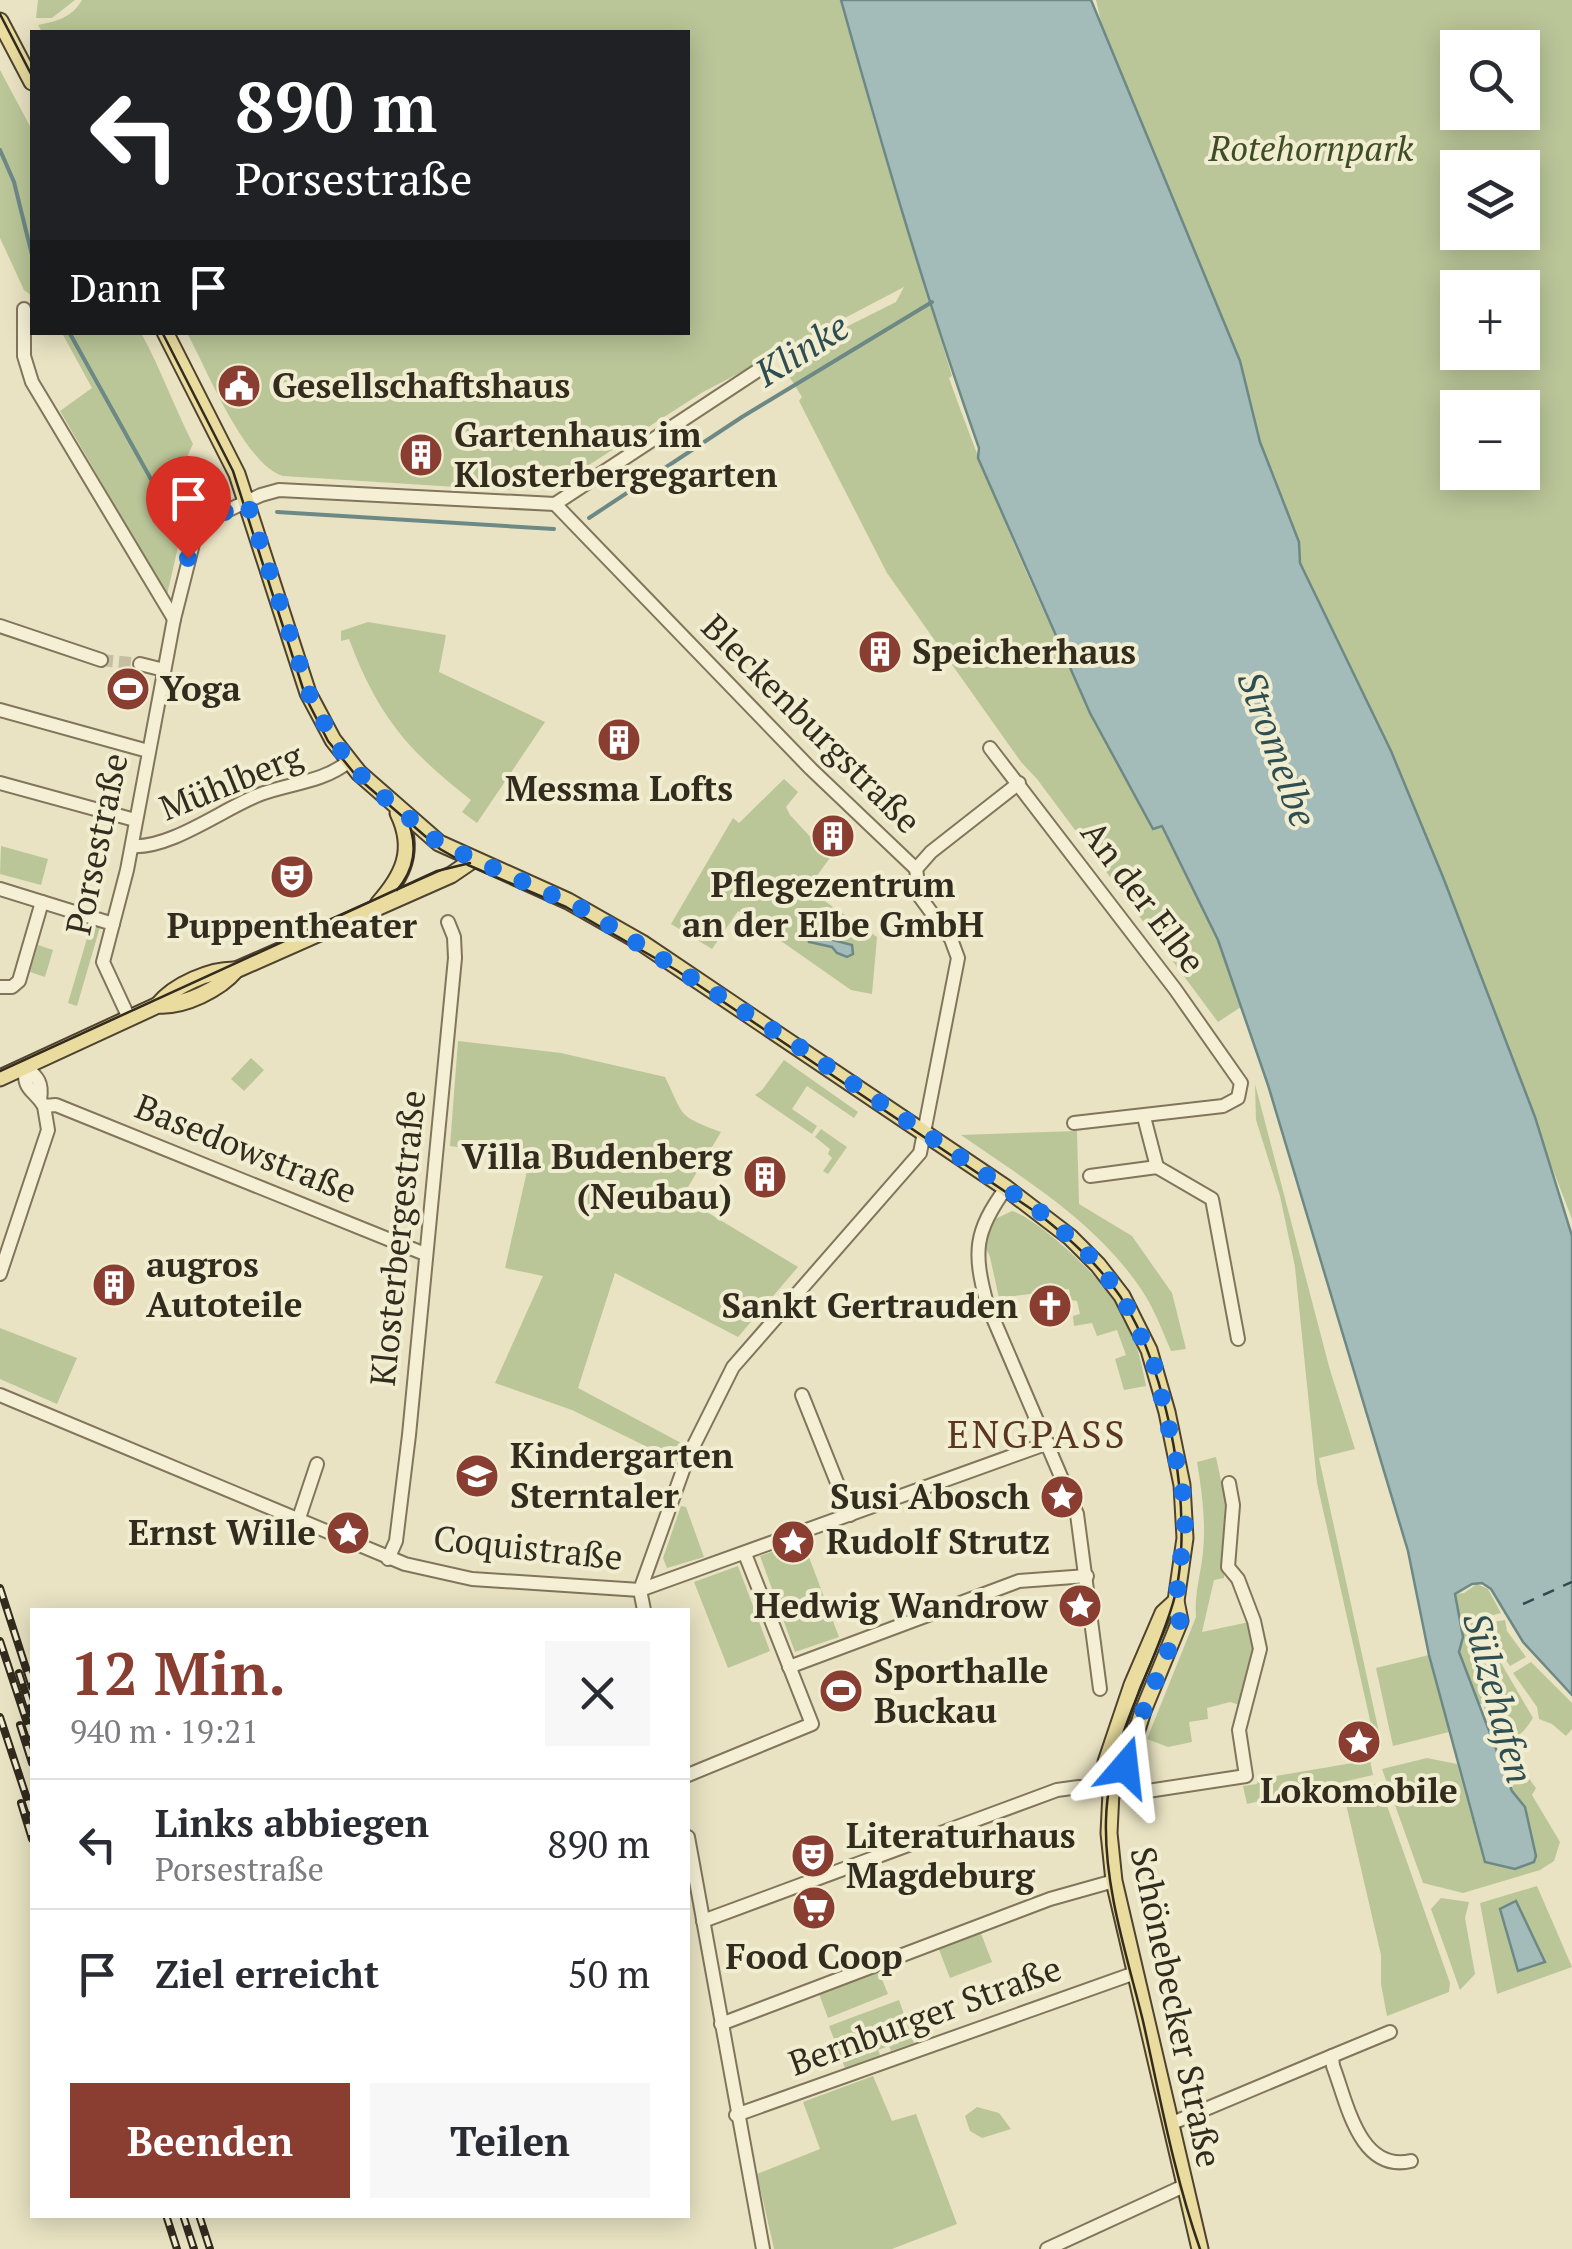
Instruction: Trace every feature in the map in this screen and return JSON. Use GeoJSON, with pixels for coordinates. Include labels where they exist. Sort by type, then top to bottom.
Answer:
{"type":"FeatureCollection","features":[{"type":"Feature","properties":{"kind":"main road"},"geometry":{"type":"LineString","coordinates":[[0,21],[30,78]]}},
{"type":"Feature","properties":{"kind":"main road","name":"Schönebecker Straße"},"geometry":{"type":"LineString","coordinates":[[168,335],[229,454],[308,693],[348,762],[439,843],[568,901],[642,943],[1006,1188],[1053,1222],[1098,1264],[1128,1304],[1154,1364],[1185,1508],[1176,1601],[1162,1613],[1106,1762],[1111,1792],[1109,1834],[1114,1881],[1184,2186],[1198,2241],[1208,2249]]}},
{"type":"Feature","properties":{"kind":"main road"},"geometry":{"type":"LineString","coordinates":[[374,908],[398,879],[407,857],[405,830],[393,806]]}},
{"type":"Feature","properties":{"kind":"main road"},"geometry":{"type":"LineString","coordinates":[[0,1078],[158,1005],[170,992],[218,970],[236,970],[452,875],[473,860]]}},
{"type":"Feature","properties":{"kind":"street"},"geometry":{"type":"LineString","coordinates":[[24,309],[24,356],[32,382],[174,618]]}},
{"type":"Feature","properties":{"kind":"street"},"geometry":{"type":"LineString","coordinates":[[247,502],[279,490],[555,504],[757,371]]}},
{"type":"Feature","properties":{"kind":"street","name":"Porsestraße"},"geometry":{"type":"LineString","coordinates":[[129,1018],[104,962],[132,846],[174,618],[196,526],[247,502]]}},
{"type":"Feature","properties":{"kind":"street","name":"Bleckenburgstraße"},"geometry":{"type":"LineString","coordinates":[[555,504],[811,770],[916,869],[920,897],[951,939],[958,958],[926,1134]]}},
{"type":"Feature","properties":{"kind":"street"},"geometry":{"type":"LineString","coordinates":[[0,626],[102,660]]}},
{"type":"Feature","properties":{"kind":"street"},"geometry":{"type":"LineString","coordinates":[[140,664],[164,670]]}},
{"type":"Feature","properties":{"kind":"street"},"geometry":{"type":"LineString","coordinates":[[0,710],[148,751]]}},
{"type":"Feature","properties":{"kind":"street","name":"An der Elbe"},"geometry":{"type":"LineString","coordinates":[[990,748],[1238,1075],[1242,1086],[1238,1098],[1222,1106],[1144,1117]]}},
{"type":"Feature","properties":{"kind":"street","name":"Mühlberg"},"geometry":{"type":"LineString","coordinates":[[132,846],[152,845],[260,794],[331,775],[348,762]]}},
{"type":"Feature","properties":{"kind":"street"},"geometry":{"type":"LineString","coordinates":[[0,782],[135,820]]}},
{"type":"Feature","properties":{"kind":"street"},"geometry":{"type":"LineString","coordinates":[[916,869],[931,852],[1019,783]]}},
{"type":"Feature","properties":{"kind":"street"},"geometry":{"type":"LineString","coordinates":[[0,889],[113,924]]}},
{"type":"Feature","properties":{"kind":"street"},"geometry":{"type":"LineString","coordinates":[[0,987],[12,987],[18,980],[42,902]]}},
{"type":"Feature","properties":{"kind":"street","name":"Klosterbergestraße"},"geometry":{"type":"LineString","coordinates":[[388,1558],[396,1541],[404,1470],[455,958],[448,922]]}},
{"type":"Feature","properties":{"kind":"street"},"geometry":{"type":"LineString","coordinates":[[0,1274],[48,1130],[42,1088],[38,1077],[25,1066]]}},
{"type":"Feature","properties":{"kind":"street","name":"Basedowstraße"},"geometry":{"type":"LineString","coordinates":[[42,1103],[56,1105],[425,1254]]}},
{"type":"Feature","properties":{"kind":"street"},"geometry":{"type":"LineString","coordinates":[[1074,1123],[1144,1117],[1157,1167]]}},
{"type":"Feature","properties":{"kind":"street"},"geometry":{"type":"LineString","coordinates":[[644,1608],[640,1590],[687,1459],[733,1368],[918,1155],[926,1134]]}},
{"type":"Feature","properties":{"kind":"street"},"geometry":{"type":"LineString","coordinates":[[1090,1176],[1157,1167],[1212,1199],[1238,1339]]}},
{"type":"Feature","properties":{"kind":"street"},"geometry":{"type":"LineString","coordinates":[[1006,1188],[979,1234],[978,1268],[988,1304],[1077,1514],[1100,1690]]}},
{"type":"Feature","properties":{"kind":"street","name":"Coquistraße"},"geometry":{"type":"LineString","coordinates":[[0,1395],[388,1558],[472,1579],[640,1590]]}},
{"type":"Feature","properties":{"kind":"street"},"geometry":{"type":"LineString","coordinates":[[802,1395],[850,1515]]}},
{"type":"Feature","properties":{"kind":"street"},"geometry":{"type":"LineString","coordinates":[[640,1590],[1048,1443]]}},
{"type":"Feature","properties":{"kind":"street"},"geometry":{"type":"LineString","coordinates":[[298,1521],[317,1464]]}},
{"type":"Feature","properties":{"kind":"street"},"geometry":{"type":"LineString","coordinates":[[703,1922],[1041,1794],[1071,1787],[1141,1792],[1246,1776],[1238,1730],[1260,1649],[1249,1607],[1238,1579],[1228,1567],[1233,1505],[1229,1483]]}},
{"type":"Feature","properties":{"kind":"street"},"geometry":{"type":"LineString","coordinates":[[690,1774],[812,1724],[745,1554]]}},
{"type":"Feature","properties":{"kind":"street"},"geometry":{"type":"LineString","coordinates":[[790,1667],[1019,1581],[1087,1576]]}},
{"type":"Feature","properties":{"kind":"street"},"geometry":{"type":"LineString","coordinates":[[690,1849],[763,2249]]}},
{"type":"Feature","properties":{"kind":"street"},"geometry":{"type":"LineString","coordinates":[[721,2024],[1078,1888],[1114,1881]]}},
{"type":"Feature","properties":{"kind":"street","name":"Bernburger Straße"},"geometry":{"type":"LineString","coordinates":[[736,2115],[1135,1973]]}},
{"type":"Feature","properties":{"kind":"street"},"geometry":{"type":"LineString","coordinates":[[1170,2124],[1390,2032]]}},
{"type":"Feature","properties":{"kind":"street"},"geometry":{"type":"LineString","coordinates":[[1332,2056],[1366,2146],[1385,2161],[1411,2160]]}},
{"type":"Feature","properties":{"kind":"street"},"geometry":{"type":"LineString","coordinates":[[1047,2249],[1184,2186]]}},
{"type":"Feature","properties":{"kind":"green space"},"geometry":{"type":"Polygon","coordinates":[[[38,0],[75,0],[52,18],[36,18],[38,0]]]}},
{"type":"Feature","properties":{"kind":"green space"},"geometry":{"type":"Polygon","coordinates":[[[82,0],[841,0],[952,376],[949,378],[993,493],[1096,719],[1153,829],[1161,826],[1218,940],[1241,1007],[1218,1022],[1021,762],[887,573],[799,401],[802,397],[782,365],[792,354],[896,302],[904,287],[703,392],[556,486],[503,490],[283,476],[254,454],[228,414],[188,335],[690,335],[690,30],[41,30],[38,25],[73,11],[82,0]]]}},
{"type":"Feature","properties":{"kind":"green space","name":"Rotehornpark"},"geometry":{"type":"Polygon","coordinates":[[[1096,0],[1572,0],[1572,1219],[1391,751],[1300,563],[1299,542],[1260,442],[1240,361],[1105,39],[1096,0]]]}},
{"type":"Feature","properties":{"kind":"green space"},"geometry":{"type":"Polygon","coordinates":[[[0,70],[30,126],[30,294],[24,290],[0,238],[0,70]]]}},
{"type":"Feature","properties":{"kind":"green space"},"geometry":{"type":"Polygon","coordinates":[[[63,335],[142,335],[193,444],[174,503],[184,521],[167,595],[60,411],[92,388],[63,335]]]}},
{"type":"Feature","properties":{"kind":"green space"},"geometry":{"type":"Polygon","coordinates":[[[189,475],[203,477],[209,496],[183,505],[189,475]]]}},
{"type":"Feature","properties":{"kind":"green space"},"geometry":{"type":"Polygon","coordinates":[[[368,622],[446,635],[439,672],[545,722],[477,823],[462,812],[471,800],[429,765],[397,730],[371,690],[349,639],[341,641],[341,631],[368,622]]]}},
{"type":"Feature","properties":{"kind":"green space"},"geometry":{"type":"Polygon","coordinates":[[[784,779],[798,792],[786,807],[790,815],[830,858],[807,889],[877,937],[872,994],[851,990],[738,911],[712,949],[671,924],[733,818],[739,823],[784,779]]]}},
{"type":"Feature","properties":{"kind":"green space"},"geometry":{"type":"Polygon","coordinates":[[[1,846],[48,859],[41,885],[0,874],[1,846]]]}},
{"type":"Feature","properties":{"kind":"green space"},"geometry":{"type":"Polygon","coordinates":[[[91,925],[100,927],[77,1006],[68,1003],[91,925]]]}},
{"type":"Feature","properties":{"kind":"green space"},"geometry":{"type":"Polygon","coordinates":[[[38,945],[53,950],[45,977],[30,972],[38,945]]]}},
{"type":"Feature","properties":{"kind":"green space"},"geometry":{"type":"Polygon","coordinates":[[[458,1041],[561,1053],[665,1077],[689,1118],[721,1132],[682,1197],[798,1267],[738,1337],[615,1273],[578,1388],[683,1444],[676,1461],[572,1410],[495,1383],[543,1276],[505,1268],[530,1158],[450,1146],[458,1041]]]}},
{"type":"Feature","properties":{"kind":"green space"},"geometry":{"type":"Polygon","coordinates":[[[251,1058],[264,1070],[244,1091],[231,1079],[251,1058]]]}},
{"type":"Feature","properties":{"kind":"green space"},"geometry":{"type":"Polygon","coordinates":[[[784,1060],[858,1112],[854,1118],[807,1086],[792,1109],[817,1126],[812,1134],[755,1095],[784,1060]]]}},
{"type":"Feature","properties":{"kind":"green space"},"geometry":{"type":"Polygon","coordinates":[[[1255,1084],[1330,1370],[1355,1449],[1319,1458],[1382,1746],[1376,1747],[1317,1483],[1295,1267],[1280,1196],[1256,1120],[1255,1084]]]}},
{"type":"Feature","properties":{"kind":"green space"},"geometry":{"type":"Polygon","coordinates":[[[821,1129],[847,1147],[828,1174],[823,1171],[832,1158],[828,1154],[830,1149],[815,1137],[821,1129]]]}},
{"type":"Feature","properties":{"kind":"green space"},"geometry":{"type":"Polygon","coordinates":[[[1077,1131],[1079,1204],[1132,1236],[1172,1293],[1186,1349],[1171,1351],[1146,1296],[1103,1243],[1035,1186],[961,1135],[1077,1131]]]}},
{"type":"Feature","properties":{"kind":"green space"},"geometry":{"type":"Polygon","coordinates":[[[1012,1211],[1056,1239],[1114,1299],[1134,1338],[1146,1386],[1124,1390],[1115,1359],[1126,1355],[1117,1330],[1097,1336],[1092,1323],[1074,1326],[1073,1316],[1080,1314],[1069,1289],[999,1298],[984,1244],[993,1220],[1012,1211]]]}},
{"type":"Feature","properties":{"kind":"green space"},"geometry":{"type":"Polygon","coordinates":[[[0,1328],[77,1358],[57,1404],[0,1379],[0,1328]]]}},
{"type":"Feature","properties":{"kind":"green space"},"geometry":{"type":"Polygon","coordinates":[[[1216,1457],[1225,1500],[1224,1578],[1214,1580],[1202,1632],[1254,1621],[1260,1649],[1243,1706],[1230,1702],[1207,1708],[1208,1719],[1189,1722],[1192,1742],[1168,1747],[1147,1739],[1196,1617],[1204,1529],[1197,1462],[1216,1457]]]}},
{"type":"Feature","properties":{"kind":"green space"},"geometry":{"type":"Polygon","coordinates":[[[681,1506],[686,1507],[704,1557],[667,1568],[663,1558],[681,1506]]]}},
{"type":"Feature","properties":{"kind":"green space"},"geometry":{"type":"Polygon","coordinates":[[[803,1541],[839,1637],[795,1652],[760,1556],[803,1541]]]}},
{"type":"Feature","properties":{"kind":"green space"},"geometry":{"type":"Polygon","coordinates":[[[738,1566],[770,1651],[728,1668],[694,1582],[738,1566]]]}},
{"type":"Feature","properties":{"kind":"green space"},"geometry":{"type":"Polygon","coordinates":[[[1477,1584],[1488,1589],[1501,1613],[1482,1618],[1476,1637],[1493,1665],[1501,1663],[1533,1718],[1518,1736],[1495,1743],[1483,1704],[1479,1704],[1459,1651],[1463,1637],[1455,1594],[1477,1584]]]}},
{"type":"Feature","properties":{"kind":"green space"},"geometry":{"type":"Polygon","coordinates":[[[1505,1620],[1507,1631],[1526,1657],[1510,1666],[1484,1629],[1486,1623],[1505,1620]]]}},
{"type":"Feature","properties":{"kind":"green space"},"geometry":{"type":"Polygon","coordinates":[[[1429,1655],[1449,1732],[1393,1746],[1376,1668],[1429,1655]]]}},
{"type":"Feature","properties":{"kind":"green space"},"geometry":{"type":"Polygon","coordinates":[[[1531,1662],[1572,1703],[1572,1729],[1566,1736],[1539,1719],[1537,1707],[1513,1673],[1531,1662]]]}},
{"type":"Feature","properties":{"kind":"green space"},"geometry":{"type":"Polygon","coordinates":[[[1513,1757],[1536,1788],[1532,1795],[1560,1842],[1554,1861],[1540,1870],[1463,1893],[1423,1883],[1382,1769],[1427,1758],[1457,1764],[1484,1862],[1525,1807],[1512,1791],[1500,1759],[1513,1757]]]}},
{"type":"Feature","properties":{"kind":"green space"},"geometry":{"type":"Polygon","coordinates":[[[1370,1760],[1373,1775],[1247,1804],[1243,1786],[1257,1784],[1258,1779],[1370,1760]]]}},
{"type":"Feature","properties":{"kind":"green space"},"geometry":{"type":"Polygon","coordinates":[[[1379,1783],[1450,1983],[1449,1992],[1387,2016],[1381,1955],[1343,1791],[1379,1783]]]}},
{"type":"Feature","properties":{"kind":"green space"},"geometry":{"type":"Polygon","coordinates":[[[1537,1886],[1572,1967],[1497,1994],[1480,1903],[1537,1886]]]}},
{"type":"Feature","properties":{"kind":"green space"},"geometry":{"type":"Polygon","coordinates":[[[1441,1898],[1469,1902],[1465,1918],[1475,1974],[1460,1990],[1431,1909],[1441,1898]]]}},
{"type":"Feature","properties":{"kind":"green space"},"geometry":{"type":"Polygon","coordinates":[[[980,1931],[992,1962],[950,1978],[938,1947],[980,1931]]]}},
{"type":"Feature","properties":{"kind":"green space"},"geometry":{"type":"Polygon","coordinates":[[[878,1970],[888,1994],[828,2018],[819,1994],[878,1970]]]}},
{"type":"Feature","properties":{"kind":"green space"},"geometry":{"type":"Polygon","coordinates":[[[899,2000],[914,2043],[891,2051],[889,2046],[878,2050],[880,2055],[845,2068],[829,2026],[899,2000]]]}},
{"type":"Feature","properties":{"kind":"green space"},"geometry":{"type":"Polygon","coordinates":[[[873,2076],[892,2121],[916,2114],[957,2224],[892,2249],[774,2249],[757,2174],[820,2149],[803,2102],[873,2076]]]}},
{"type":"Feature","properties":{"kind":"green space"},"geometry":{"type":"Polygon","coordinates":[[[977,2107],[999,2113],[1011,2129],[982,2138],[970,2131],[965,2116],[977,2107]]]}},
{"type":"Feature","properties":{"kind":"water","name":"Stromelbe"},"geometry":{"type":"Polygon","coordinates":[[[841,0],[1091,0],[1240,361],[1260,442],[1299,542],[1300,563],[1391,751],[1535,1117],[1572,1236],[1572,1695],[1523,1642],[1491,1589],[1482,1583],[1472,1584],[1455,1594],[1463,1637],[1459,1652],[1512,1791],[1525,1807],[1536,1856],[1534,1862],[1515,1869],[1485,1862],[1429,1655],[1408,1551],[1268,1085],[1218,940],[1162,826],[1153,829],[1090,713],[978,458],[979,448],[906,225],[841,0]]]}},
{"type":"Feature","properties":{"kind":"water"},"geometry":{"type":"Polygon","coordinates":[[[815,927],[825,938],[852,945],[853,954],[847,957],[832,947],[809,942],[807,934],[815,927]]]}},
{"type":"Feature","properties":{"kind":"water"},"geometry":{"type":"Polygon","coordinates":[[[1516,1901],[1545,1962],[1518,1971],[1500,1909],[1516,1901]]]}},
{"type":"Feature","properties":{"kind":"waterway","name":"Klinke"},"geometry":{"type":"LineString","coordinates":[[0,150],[14,182],[30,247]]}},
{"type":"Feature","properties":{"kind":"waterway","name":"Klinke"},"geometry":{"type":"LineString","coordinates":[[589,518],[742,417],[932,302]]}},
{"type":"Feature","properties":{"kind":"waterway","name":"Klinke"},"geometry":{"type":"LineString","coordinates":[[71,335],[152,481],[208,494]]}},
{"type":"Feature","properties":{"kind":"waterway","name":"Klinke"},"geometry":{"type":"LineString","coordinates":[[277,512],[554,529]]}},
{"type":"Feature","properties":{"kind":"ferry route"},"geometry":{"type":"LineString","coordinates":[[1523,1604],[1572,1582]]}},
{"type":"Feature","properties":{"kind":"tunnel"},"geometry":{"type":"LineString","coordinates":[[101,660],[140,664]]}},
{"type":"Feature","properties":{"kind":"tram line"},"geometry":{"type":"LineString","coordinates":[[0,14],[30,72]]}},
{"type":"Feature","properties":{"kind":"tram line"},"geometry":{"type":"LineString","coordinates":[[164,335],[233,471],[306,698],[328,741],[358,778],[440,849],[566,907],[676,970],[1040,1215],[1102,1273],[1137,1326],[1152,1362],[1174,1445],[1182,1530],[1180,1569],[1164,1630],[1114,1763],[1106,1845],[1118,1921],[1175,2164],[1200,2249]]}},
{"type":"Feature","properties":{"kind":"tram line"},"geometry":{"type":"LineString","coordinates":[[397,890],[413,857],[408,821]]}},
{"type":"Feature","properties":{"kind":"tram line"},"geometry":{"type":"LineString","coordinates":[[0,1071],[437,871],[470,863]]}},
{"type":"Feature","properties":{"kind":"railway"},"geometry":{"type":"LineString","coordinates":[[0,1588],[30,1681]]}},
{"type":"Feature","properties":{"kind":"railway"},"geometry":{"type":"LineString","coordinates":[[0,1641],[30,1732]]}},
{"type":"Feature","properties":{"kind":"railway"},"geometry":{"type":"LineString","coordinates":[[19,1673],[30,1708]]}},
{"type":"Feature","properties":{"kind":"railway"},"geometry":{"type":"LineString","coordinates":[[0,1717],[30,1808]]}},
{"type":"Feature","properties":{"kind":"railway"},"geometry":{"type":"LineString","coordinates":[[20,1725],[30,1757]]}},
{"type":"Feature","properties":{"kind":"railway"},"geometry":{"type":"LineString","coordinates":[[21,1803],[30,1832]]}},
{"type":"Feature","properties":{"kind":"railway"},"geometry":{"type":"LineString","coordinates":[[167,2218],[177,2249]]}},
{"type":"Feature","properties":{"kind":"railway"},"geometry":{"type":"LineString","coordinates":[[184,2218],[194,2249]]}},
{"type":"Feature","properties":{"kind":"railway"},"geometry":{"type":"LineString","coordinates":[[200,2218],[210,2249]]}},
{"type":"Feature","properties":{"kind":"place","name":"Gesellschaftshaus"},"geometry":{"type":"Point","coordinates":[239,386]}},
{"type":"Feature","properties":{"kind":"place","name":"Gartenhaus im Klosterbergegarten"},"geometry":{"type":"Point","coordinates":[421,455]}},
{"type":"Feature","properties":{"kind":"place","name":"Speicherhaus"},"geometry":{"type":"Point","coordinates":[880,652]}},
{"type":"Feature","properties":{"kind":"place","name":"Yoga"},"geometry":{"type":"Point","coordinates":[128,689]}},
{"type":"Feature","properties":{"kind":"place","name":"Messma Lofts"},"geometry":{"type":"Point","coordinates":[619,740]}},
{"type":"Feature","properties":{"kind":"place","name":"Pflegezentrum an der Elbe GmbH"},"geometry":{"type":"Point","coordinates":[833,836]}},
{"type":"Feature","properties":{"kind":"place","name":"Puppentheater"},"geometry":{"type":"Point","coordinates":[292,877]}},
{"type":"Feature","properties":{"kind":"place","name":"Villa Budenberg (Neubau)"},"geometry":{"type":"Point","coordinates":[765,1177]}},
{"type":"Feature","properties":{"kind":"place","name":"augros Autoteile"},"geometry":{"type":"Point","coordinates":[114,1285]}},
{"type":"Feature","properties":{"kind":"place","name":"Sankt Gertrauden"},"geometry":{"type":"Point","coordinates":[1050,1306]}},
{"type":"Feature","properties":{"kind":"place","name":"Kindergarten Sterntaler"},"geometry":{"type":"Point","coordinates":[477,1476]}},
{"type":"Feature","properties":{"kind":"place","name":"Susi Abosch"},"geometry":{"type":"Point","coordinates":[1062,1497]}},
{"type":"Feature","properties":{"kind":"place","name":"Ernst Wille"},"geometry":{"type":"Point","coordinates":[348,1533]}},
{"type":"Feature","properties":{"kind":"place","name":"Rudolf Strutz"},"geometry":{"type":"Point","coordinates":[793,1542]}},
{"type":"Feature","properties":{"kind":"place","name":"Hedwig Wandrow"},"geometry":{"type":"Point","coordinates":[1080,1606]}},
{"type":"Feature","properties":{"kind":"place","name":"Sporthalle Buckau"},"geometry":{"type":"Point","coordinates":[841,1691]}},
{"type":"Feature","properties":{"kind":"place","name":"Lokomobile"},"geometry":{"type":"Point","coordinates":[1359,1742]}},
{"type":"Feature","properties":{"kind":"place","name":"Literaturhaus Magdeburg"},"geometry":{"type":"Point","coordinates":[813,1856]}},
{"type":"Feature","properties":{"kind":"place","name":"Food Coop"},"geometry":{"type":"Point","coordinates":[814,1908]}},
{"type":"Feature","properties":{"kind":"district","name":"ENGPASS"},"geometry":{"type":"Point","coordinates":[1037,1435]}},
{"type":"Feature","properties":{"kind":"route"},"geometry":{"type":"LineString","coordinates":[[188,558],[198,524],[247,502],[313,705],[348,762],[378,792],[439,843],[587,911],[778,1032],[1046,1216],[1098,1264],[1128,1304],[1154,1364],[1185,1508],[1176,1601],[1180,1622],[1125,1767]]}},
{"type":"Feature","properties":{"kind":"water label","name":"Sülzehafen"},"geometry":{"type":"Point","coordinates":[1498,1698]}}]}
